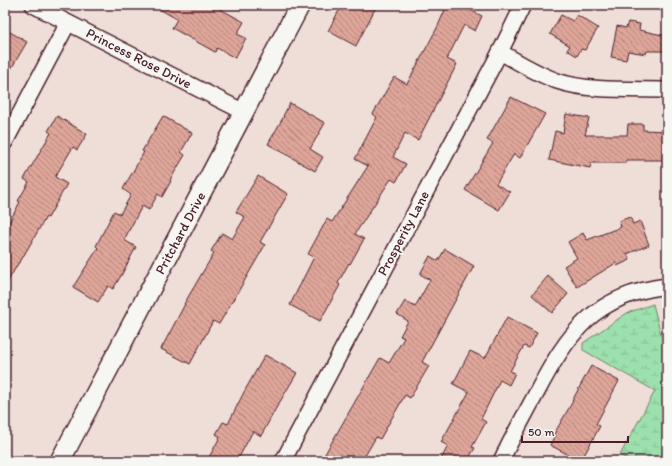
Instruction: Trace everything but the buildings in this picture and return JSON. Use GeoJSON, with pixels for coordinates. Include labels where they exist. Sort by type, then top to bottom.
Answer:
{"type":"FeatureCollection","features":[{"type":"Feature","properties":{"kind":"street","name":"Princess Rose Drive"},"geometry":{"type":"LineString","coordinates":[[33,5],[244,112]]}},
{"type":"Feature","properties":{"kind":"street","name":"Pritchard Drive"},"geometry":{"type":"LineString","coordinates":[[64,460],[300,5]]}},
{"type":"Feature","properties":{"kind":"street","name":"Prosperity Lane"},"geometry":{"type":"LineString","coordinates":[[283,461],[500,52],[523,5]]}},
{"type":"Feature","properties":{"kind":"street"},"geometry":{"type":"LineString","coordinates":[[5,142],[68,22]]}},
{"type":"Feature","properties":{"kind":"street"},"geometry":{"type":"LineString","coordinates":[[500,52],[548,77],[568,84],[599,88],[667,90]]}},
{"type":"Feature","properties":{"kind":"street"},"geometry":{"type":"LineString","coordinates":[[501,461],[552,364],[572,334],[584,322],[613,301],[641,290],[667,286]]}},
{"type":"Feature","properties":{"kind":"green space"},"geometry":{"type":"Polygon","coordinates":[[[653,304],[667,358],[667,461],[631,461],[620,455],[655,391],[583,350],[583,343],[627,313],[653,304]]]}}]}
